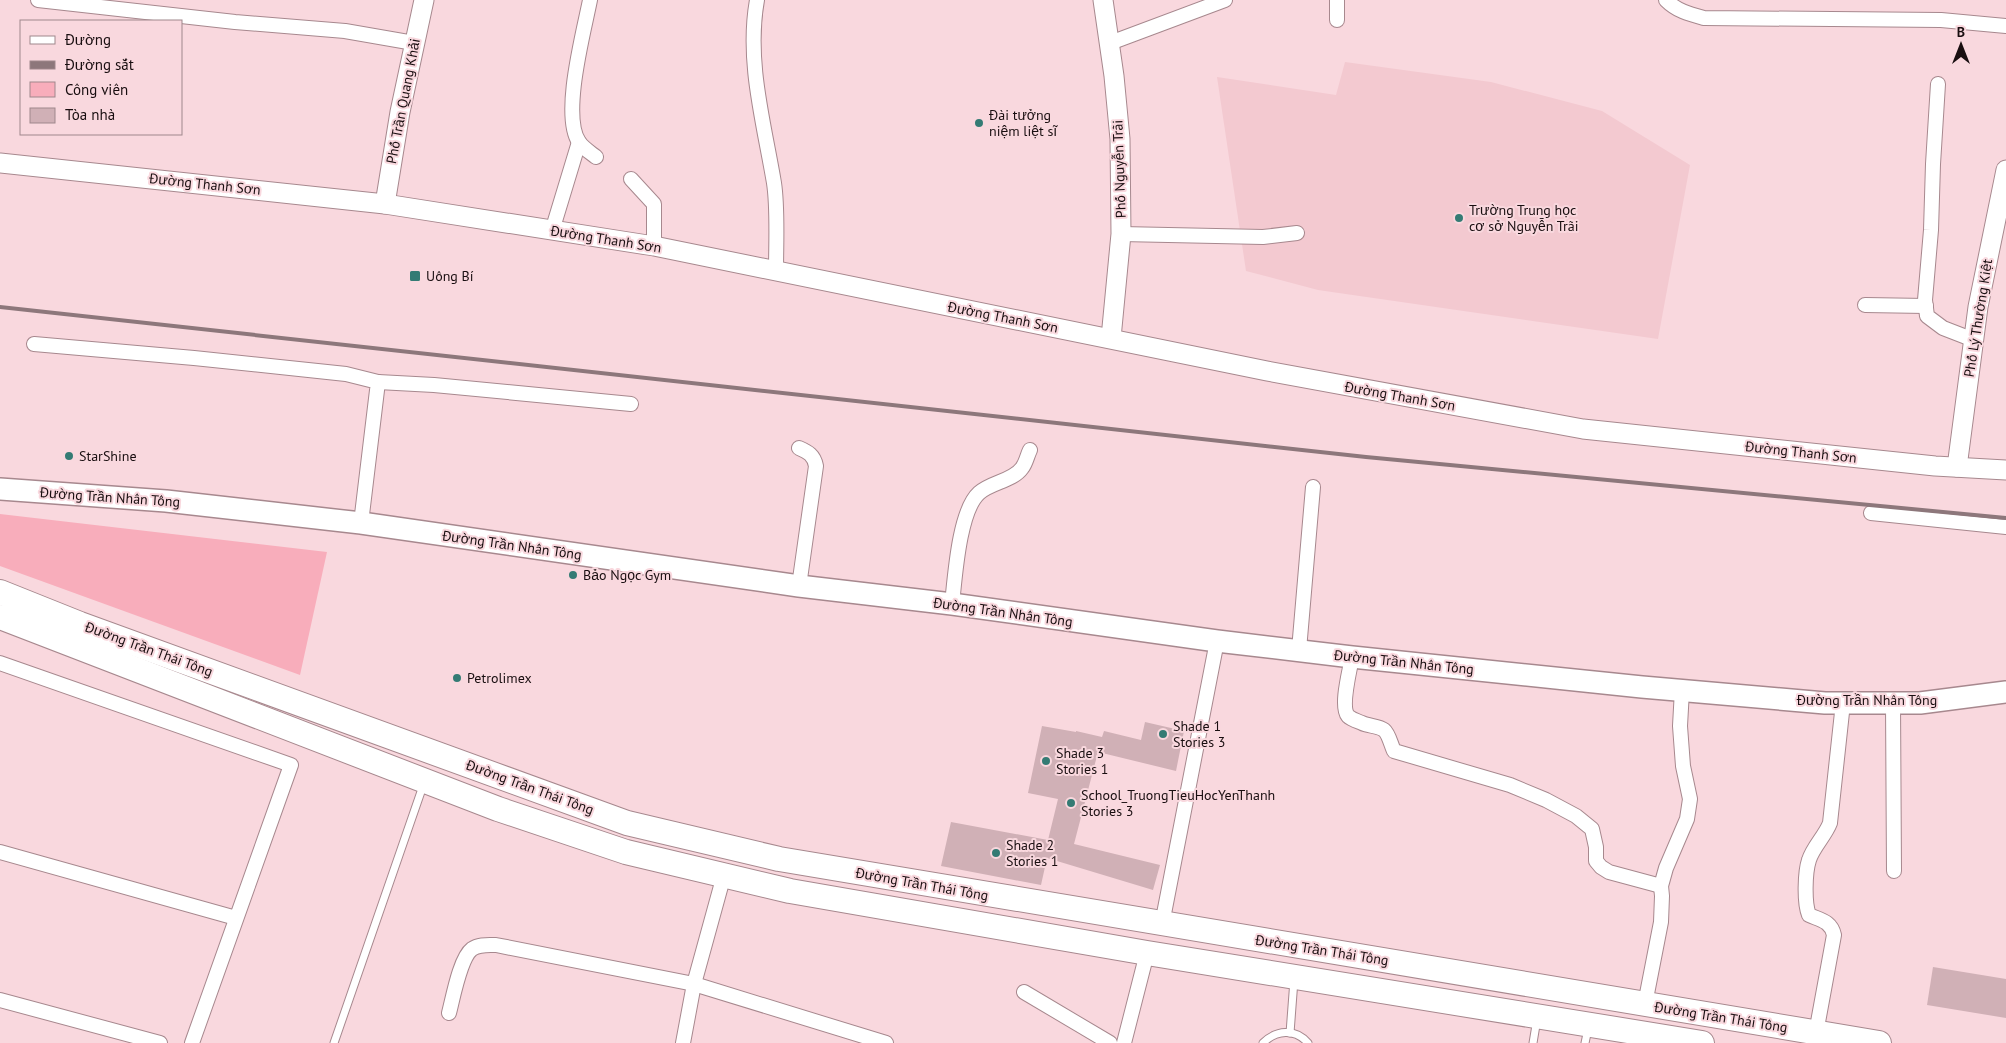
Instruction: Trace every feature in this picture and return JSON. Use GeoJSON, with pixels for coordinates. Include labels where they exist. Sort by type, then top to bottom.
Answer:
{"type":"FeatureCollection","features":[{"type":"Feature","properties":{"kind":"highway","name":"Đường Trần Thái Tông"},"geometry":{"type":"LineString","coordinates":[[0,592],[80,624],[628,823],[779,859],[924,885],[1879,1043]]}},
{"type":"Feature","properties":{"kind":"highway","name":"Đường Trần Thái Tông"},"geometry":{"type":"LineString","coordinates":[[0,616],[498,809],[626,852],[790,891],[920,912],[1147,953],[1538,1016],[1587,1034],[1702,1043]]}},
{"type":"Feature","properties":{"kind":"highway"},"geometry":{"type":"LineString","coordinates":[[920,912],[924,885]]}},
{"type":"Feature","properties":{"kind":"highway"},"geometry":{"type":"LineString","coordinates":[[1713,1043],[1716,1016]]}},
{"type":"Feature","properties":{"kind":"main road","name":"Đường Trần Nhân Tông"},"geometry":{"type":"LineString","coordinates":[[0,489],[166,501],[361,523],[799,586],[952,604],[1217,641],[1352,657],[1682,690],[1842,703],[1920,703],[2006,692]]}},
{"type":"Feature","properties":{"kind":"street"},"geometry":{"type":"LineString","coordinates":[[38,0],[235,22],[345,31],[414,43]]}},
{"type":"Feature","properties":{"kind":"street","name":"Phố Trần Quang Khải"},"geometry":{"type":"LineString","coordinates":[[385,204],[400,112],[424,0]]}},
{"type":"Feature","properties":{"kind":"street"},"geometry":{"type":"LineString","coordinates":[[590,0],[575,66],[572,122],[579,142],[596,158]]}},
{"type":"Feature","properties":{"kind":"street","name":"Phố Nguyễn Trãi"},"geometry":{"type":"LineString","coordinates":[[1104,0],[1120,138],[1121,234],[1112,338]]}},
{"type":"Feature","properties":{"kind":"street"},"geometry":{"type":"LineString","coordinates":[[1110,43],[1226,0]]}},
{"type":"Feature","properties":{"kind":"street"},"geometry":{"type":"LineString","coordinates":[[1337,0],[1337,20]]}},
{"type":"Feature","properties":{"kind":"street"},"geometry":{"type":"LineString","coordinates":[[1666,0],[1673,7],[1687,14],[1704,18],[1941,20],[2006,26]]}},
{"type":"Feature","properties":{"kind":"street"},"geometry":{"type":"LineString","coordinates":[[754,1],[753,21],[758,105],[774,185],[776,271]]}},
{"type":"Feature","properties":{"kind":"street"},"geometry":{"type":"LineString","coordinates":[[1938,84],[1927,316],[1943,328],[1974,340]]}},
{"type":"Feature","properties":{"kind":"street"},"geometry":{"type":"LineString","coordinates":[[552,231],[579,142]]}},
{"type":"Feature","properties":{"kind":"street","name":"Đường Thanh Sơn"},"geometry":{"type":"LineString","coordinates":[[0,163],[385,204],[654,246],[1112,338],[1267,372],[1583,429],[1958,467],[2006,470]]}},
{"type":"Feature","properties":{"kind":"street","name":"Phố Lý Thường Kiệt"},"geometry":{"type":"LineString","coordinates":[[1958,467],[1978,307],[2006,170]]}},
{"type":"Feature","properties":{"kind":"street"},"geometry":{"type":"LineString","coordinates":[[631,179],[654,204],[654,246]]}},
{"type":"Feature","properties":{"kind":"street"},"geometry":{"type":"LineString","coordinates":[[1121,234],[1263,237],[1297,233]]}},
{"type":"Feature","properties":{"kind":"street"},"geometry":{"type":"LineString","coordinates":[[1865,305],[1926,306]]}},
{"type":"Feature","properties":{"kind":"street"},"geometry":{"type":"LineString","coordinates":[[34,344],[346,374],[378,382],[434,385],[631,404]]}},
{"type":"Feature","properties":{"kind":"street"},"geometry":{"type":"LineString","coordinates":[[361,523],[378,382]]}},
{"type":"Feature","properties":{"kind":"street"},"geometry":{"type":"LineString","coordinates":[[799,448],[811,454],[815,459],[816,466],[799,586]]}},
{"type":"Feature","properties":{"kind":"street"},"geometry":{"type":"LineString","coordinates":[[952,604],[959,547],[970,504],[980,492],[1017,473],[1023,467],[1030,450]]}},
{"type":"Feature","properties":{"kind":"street"},"geometry":{"type":"LineString","coordinates":[[1299,650],[1313,487]]}},
{"type":"Feature","properties":{"kind":"street"},"geometry":{"type":"LineString","coordinates":[[1871,513],[2006,527]]}},
{"type":"Feature","properties":{"kind":"street"},"geometry":{"type":"LineString","coordinates":[[1162,924],[1217,641]]}},
{"type":"Feature","properties":{"kind":"street"},"geometry":{"type":"LineString","coordinates":[[1352,657],[1345,699],[1345,711],[1349,718],[1383,729],[1394,751],[1510,785],[1546,800],[1576,816],[1592,829],[1596,847],[1596,860],[1601,867],[1609,872],[1661,886]]}},
{"type":"Feature","properties":{"kind":"street"},"geometry":{"type":"LineString","coordinates":[[0,663],[291,765],[192,1043]]}},
{"type":"Feature","properties":{"kind":"street"},"geometry":{"type":"LineString","coordinates":[[1645,1004],[1661,922],[1661,886],[1666,868],[1687,818],[1690,799],[1683,766],[1680,726],[1682,690]]}},
{"type":"Feature","properties":{"kind":"street"},"geometry":{"type":"LineString","coordinates":[[1816,1032],[1834,935],[1833,928],[1827,922],[1809,915],[1806,876],[1809,859],[1825,835],[1830,823],[1842,703]]}},
{"type":"Feature","properties":{"kind":"street"},"geometry":{"type":"LineString","coordinates":[[1893,703],[1894,871]]}},
{"type":"Feature","properties":{"kind":"street"},"geometry":{"type":"LineString","coordinates":[[0,852],[236,918]]}},
{"type":"Feature","properties":{"kind":"street"},"geometry":{"type":"LineString","coordinates":[[683,1043],[694,984],[724,875]]}},
{"type":"Feature","properties":{"kind":"street"},"geometry":{"type":"LineString","coordinates":[[449,1013],[464,961],[472,949],[482,945],[496,945],[694,984],[886,1043]]}},
{"type":"Feature","properties":{"kind":"street"},"geometry":{"type":"LineString","coordinates":[[1124,1043],[1147,953]]}},
{"type":"Feature","properties":{"kind":"street"},"geometry":{"type":"LineString","coordinates":[[1024,992],[1110,1043]]}},
{"type":"Feature","properties":{"kind":"street"},"geometry":{"type":"LineString","coordinates":[[0,1000],[160,1043]]}},
{"type":"Feature","properties":{"kind":"lane"},"geometry":{"type":"LineString","coordinates":[[334,1043],[425,780]]}},
{"type":"Feature","properties":{"kind":"lane"},"geometry":{"type":"LineString","coordinates":[[1290,1032],[1295,977]]}},
{"type":"Feature","properties":{"kind":"lane"},"geometry":{"type":"LineString","coordinates":[[1533,1043],[1538,1016]]}},
{"type":"Feature","properties":{"kind":"lane"},"geometry":{"type":"LineString","coordinates":[[1263,1043],[1277,1034],[1290,1032],[1300,1036],[1308,1043]]}},
{"type":"Feature","properties":{"kind":"shaded area","name":"Trường Trung học cơ sở Nguyễn Trãi"},"geometry":{"type":"Polygon","coordinates":[[[1345,62],[1491,82],[1602,111],[1690,165],[1658,339],[1318,290],[1246,271],[1217,77],[1336,95],[1345,62]]]}},
{"type":"Feature","properties":{"kind":"green space"},"geometry":{"type":"Polygon","coordinates":[[[0,514],[327,552],[300,675],[0,566],[0,514]]]}},
{"type":"Feature","properties":{"kind":"building"},"geometry":{"type":"Polygon","coordinates":[[[1145,722],[1184,731],[1176,771],[1098,752],[1074,844],[1160,865],[1153,890],[1047,858],[1041,885],[941,866],[951,822],[1048,840],[1058,799],[1028,793],[1042,726],[1102,737],[1104,731],[1141,740],[1145,722]]]}},
{"type":"Feature","properties":{"kind":"building"},"geometry":{"type":"Polygon","coordinates":[[[1933,967],[2006,979],[2006,1018],[1927,1005],[1933,967]]]}},
{"type":"Feature","properties":{"kind":"railway"},"geometry":{"type":"LineString","coordinates":[[0,307],[1366,457],[2006,518]]}},
{"type":"Feature","properties":{"kind":"place","name":"Đài tưởng niệm liệt sĩ"},"geometry":{"type":"Point","coordinates":[979,123]}},
{"type":"Feature","properties":{"kind":"place","name":"Trường Trung học cơ sở Nguyễn Trãi"},"geometry":{"type":"Point","coordinates":[1459,218]}},
{"type":"Feature","properties":{"kind":"place","name":"Uông Bí"},"geometry":{"type":"Point","coordinates":[415,276]}},
{"type":"Feature","properties":{"kind":"place","name":"StarShine"},"geometry":{"type":"Point","coordinates":[69,456]}},
{"type":"Feature","properties":{"kind":"place","name":"Bảo Ngọc Gym"},"geometry":{"type":"Point","coordinates":[573,575]}},
{"type":"Feature","properties":{"kind":"place","name":"Petrolimex"},"geometry":{"type":"Point","coordinates":[457,678]}},
{"type":"Feature","properties":{"kind":"place","name":"Shade 1 Stories 3"},"geometry":{"type":"Point","coordinates":[1163,734]}},
{"type":"Feature","properties":{"kind":"place","name":"Shade 3 Stories 1"},"geometry":{"type":"Point","coordinates":[1046,761]}},
{"type":"Feature","properties":{"kind":"place","name":"School_TruongTieuHocYenThanh Stories 3"},"geometry":{"type":"Point","coordinates":[1071,803]}},
{"type":"Feature","properties":{"kind":"place","name":"Shade 2 Stories 1"},"geometry":{"type":"Point","coordinates":[996,853]}}]}
